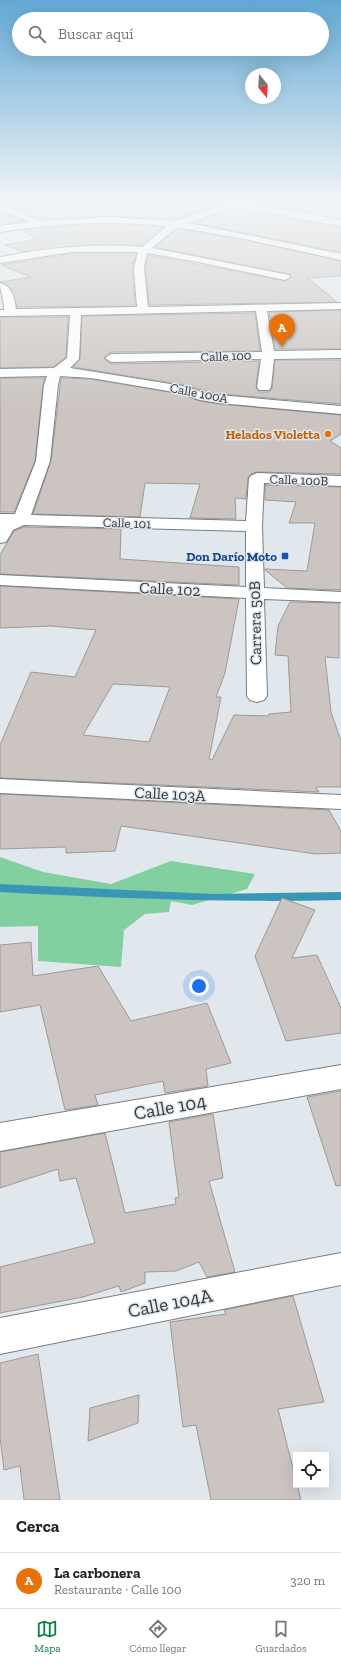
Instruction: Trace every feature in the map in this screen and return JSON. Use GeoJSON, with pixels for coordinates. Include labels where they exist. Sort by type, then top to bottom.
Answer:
{"type":"FeatureCollection","features":[{"type":"Feature","properties":{"kind":"street"},"geometry":{"type":"LineString","coordinates":[[139,272],[143,310]]}},
{"type":"Feature","properties":{"kind":"street"},"geometry":{"type":"LineString","coordinates":[[259,272],[285,277]]}},
{"type":"Feature","properties":{"kind":"street"},"geometry":{"type":"LineString","coordinates":[[285,277],[289,272]]}},
{"type":"Feature","properties":{"kind":"street"},"geometry":{"type":"LineString","coordinates":[[285,277],[300,306]]}},
{"type":"Feature","properties":{"kind":"street"},"geometry":{"type":"LineString","coordinates":[[0,286],[6,290],[10,298],[5,313],[341,306]]}},
{"type":"Feature","properties":{"kind":"street"},"geometry":{"type":"LineString","coordinates":[[261,308],[268,354],[264,387]]}},
{"type":"Feature","properties":{"kind":"street"},"geometry":{"type":"LineString","coordinates":[[0,538],[6,527],[20,520],[43,461],[50,407],[51,384],[57,373],[73,359],[76,311]]}},
{"type":"Feature","properties":{"kind":"street","name":"Calle 100"},"geometry":{"type":"LineString","coordinates":[[111,358],[268,354],[341,354]]}},
{"type":"Feature","properties":{"kind":"street","name":"Calle 100A"},"geometry":{"type":"LineString","coordinates":[[57,373],[74,372],[102,375],[183,390],[200,396],[219,399],[312,406],[341,410]]}},
{"type":"Feature","properties":{"kind":"street"},"geometry":{"type":"LineString","coordinates":[[0,373],[57,373]]}},
{"type":"Feature","properties":{"kind":"street","name":"Calle 100B"},"geometry":{"type":"LineString","coordinates":[[257,478],[341,481]]}},
{"type":"Feature","properties":{"kind":"street","name":"Carrera 50B"},"geometry":{"type":"LineString","coordinates":[[257,478],[254,526],[257,696]]}},
{"type":"Feature","properties":{"kind":"street","name":"Calle 101"},"geometry":{"type":"LineString","coordinates":[[0,519],[254,526]]}},
{"type":"Feature","properties":{"kind":"street","name":"Calle 102"},"geometry":{"type":"LineString","coordinates":[[0,580],[341,597]]}},
{"type":"Feature","properties":{"kind":"street","name":"Calle 103A"},"geometry":{"type":"LineString","coordinates":[[0,786],[341,802]]}},
{"type":"Feature","properties":{"kind":"street","name":"Calle 104"},"geometry":{"type":"LineString","coordinates":[[0,1137],[341,1077]]}},
{"type":"Feature","properties":{"kind":"street","name":"Calle 104A"},"geometry":{"type":"LineString","coordinates":[[0,1336],[341,1269]]}},
{"type":"Feature","properties":{"kind":"green space"},"geometry":{"type":"Polygon","coordinates":[[[0,857],[43,872],[111,884],[171,861],[255,874],[247,889],[192,905],[171,901],[169,912],[145,914],[124,930],[121,967],[38,961],[38,926],[0,927],[0,857]]]}},
{"type":"Feature","properties":{"kind":"building"},"geometry":{"type":"Polygon","coordinates":[[[18,272],[132,272],[135,306],[17,307],[11,289],[0,282],[31,277],[18,272]]]}},
{"type":"Feature","properties":{"kind":"building"},"geometry":{"type":"Polygon","coordinates":[[[146,272],[238,272],[285,281],[291,277],[289,274],[279,272],[341,272],[341,276],[308,278],[337,302],[149,305],[146,272]]]}},
{"type":"Feature","properties":{"kind":"building"},"geometry":{"type":"Polygon","coordinates":[[[341,310],[341,349],[275,349],[269,312],[341,310]]]}},
{"type":"Feature","properties":{"kind":"building"},"geometry":{"type":"Polygon","coordinates":[[[255,313],[260,351],[111,352],[104,358],[111,364],[259,361],[256,387],[259,392],[269,392],[272,388],[275,360],[341,360],[341,404],[219,394],[183,385],[73,367],[80,359],[82,316],[255,313]]]}},
{"type":"Feature","properties":{"kind":"building"},"geometry":{"type":"Polygon","coordinates":[[[0,317],[68,317],[66,357],[53,367],[0,368],[0,317]]]}},
{"type":"Feature","properties":{"kind":"building"},"geometry":{"type":"Polygon","coordinates":[[[0,378],[45,378],[35,461],[14,512],[0,512],[0,378]]]}},
{"type":"Feature","properties":{"kind":"building"},"geometry":{"type":"Polygon","coordinates":[[[61,378],[91,379],[180,394],[200,401],[219,404],[341,415],[341,434],[330,441],[341,448],[341,474],[257,472],[251,474],[248,478],[246,499],[235,498],[236,519],[190,518],[200,484],[145,483],[140,517],[33,514],[51,461],[61,378]]]}},
{"type":"Feature","properties":{"kind":"building"},"geometry":{"type":"Polygon","coordinates":[[[265,485],[341,487],[341,590],[287,588],[265,570],[307,571],[315,523],[289,523],[296,502],[265,500],[265,485]]]}},
{"type":"Feature","properties":{"kind":"building"},"geometry":{"type":"Polygon","coordinates":[[[24,527],[121,529],[120,559],[239,567],[239,585],[0,574],[0,555],[14,531],[24,527]]]}},
{"type":"Feature","properties":{"kind":"building"},"geometry":{"type":"Polygon","coordinates":[[[0,586],[239,599],[225,673],[216,697],[221,697],[209,759],[212,760],[234,715],[268,716],[269,714],[291,712],[288,656],[275,655],[278,626],[290,602],[339,603],[339,658],[325,657],[331,712],[341,741],[341,787],[316,787],[319,792],[0,778],[0,745],[31,672],[75,677],[96,630],[51,626],[0,628],[0,586]],[[113,684],[83,735],[149,742],[170,687],[113,684]]]}},
{"type":"Feature","properties":{"kind":"building"},"geometry":{"type":"Polygon","coordinates":[[[0,794],[329,810],[341,831],[341,853],[316,854],[121,826],[115,851],[66,853],[66,847],[0,849],[0,794]]]}},
{"type":"Feature","properties":{"kind":"building"},"geometry":{"type":"Polygon","coordinates":[[[282,898],[315,910],[292,958],[317,955],[341,1008],[341,1033],[286,1041],[255,956],[282,898]]]}},
{"type":"Feature","properties":{"kind":"building"},"geometry":{"type":"Polygon","coordinates":[[[31,942],[33,976],[98,966],[131,1021],[207,1003],[231,1063],[206,1069],[208,1086],[165,1093],[163,1081],[95,1095],[98,1105],[65,1110],[40,1005],[0,1012],[0,945],[31,942]]]}},
{"type":"Feature","properties":{"kind":"building"},"geometry":{"type":"Polygon","coordinates":[[[341,1091],[341,1185],[336,1186],[307,1097],[341,1091]]]}},
{"type":"Feature","properties":{"kind":"building"},"geometry":{"type":"Polygon","coordinates":[[[213,1114],[223,1178],[209,1181],[235,1272],[207,1277],[199,1262],[176,1271],[145,1272],[145,1283],[121,1292],[119,1286],[83,1297],[0,1313],[0,1267],[95,1243],[76,1178],[60,1181],[58,1169],[0,1188],[0,1152],[105,1133],[125,1213],[176,1204],[175,1198],[179,1197],[169,1122],[213,1114]]]}},
{"type":"Feature","properties":{"kind":"building"},"geometry":{"type":"Polygon","coordinates":[[[293,1296],[324,1402],[278,1409],[293,1468],[293,1488],[298,1488],[301,1500],[211,1500],[196,1425],[183,1427],[170,1322],[226,1314],[224,1310],[293,1296]]]}},
{"type":"Feature","properties":{"kind":"building"},"geometry":{"type":"Polygon","coordinates":[[[38,1354],[60,1500],[24,1500],[20,1466],[4,1470],[0,1437],[0,1363],[38,1354]]]}},
{"type":"Feature","properties":{"kind":"building"},"geometry":{"type":"Polygon","coordinates":[[[139,1395],[138,1423],[88,1441],[90,1408],[139,1395]]]}},
{"type":"Feature","properties":{"kind":"waterway"},"geometry":{"type":"LineString","coordinates":[[0,888],[213,897],[256,898],[341,896]]}},
{"type":"Feature","properties":{"kind":"place","name":"La carbonera"},"geometry":{"type":"Point","coordinates":[282,347]}},
{"type":"Feature","properties":{"kind":"place","name":"Helados Violetta"},"geometry":{"type":"Point","coordinates":[328,434]}},
{"type":"Feature","properties":{"kind":"place","name":"Don Darío Moto"},"geometry":{"type":"Point","coordinates":[285,556]}}]}
